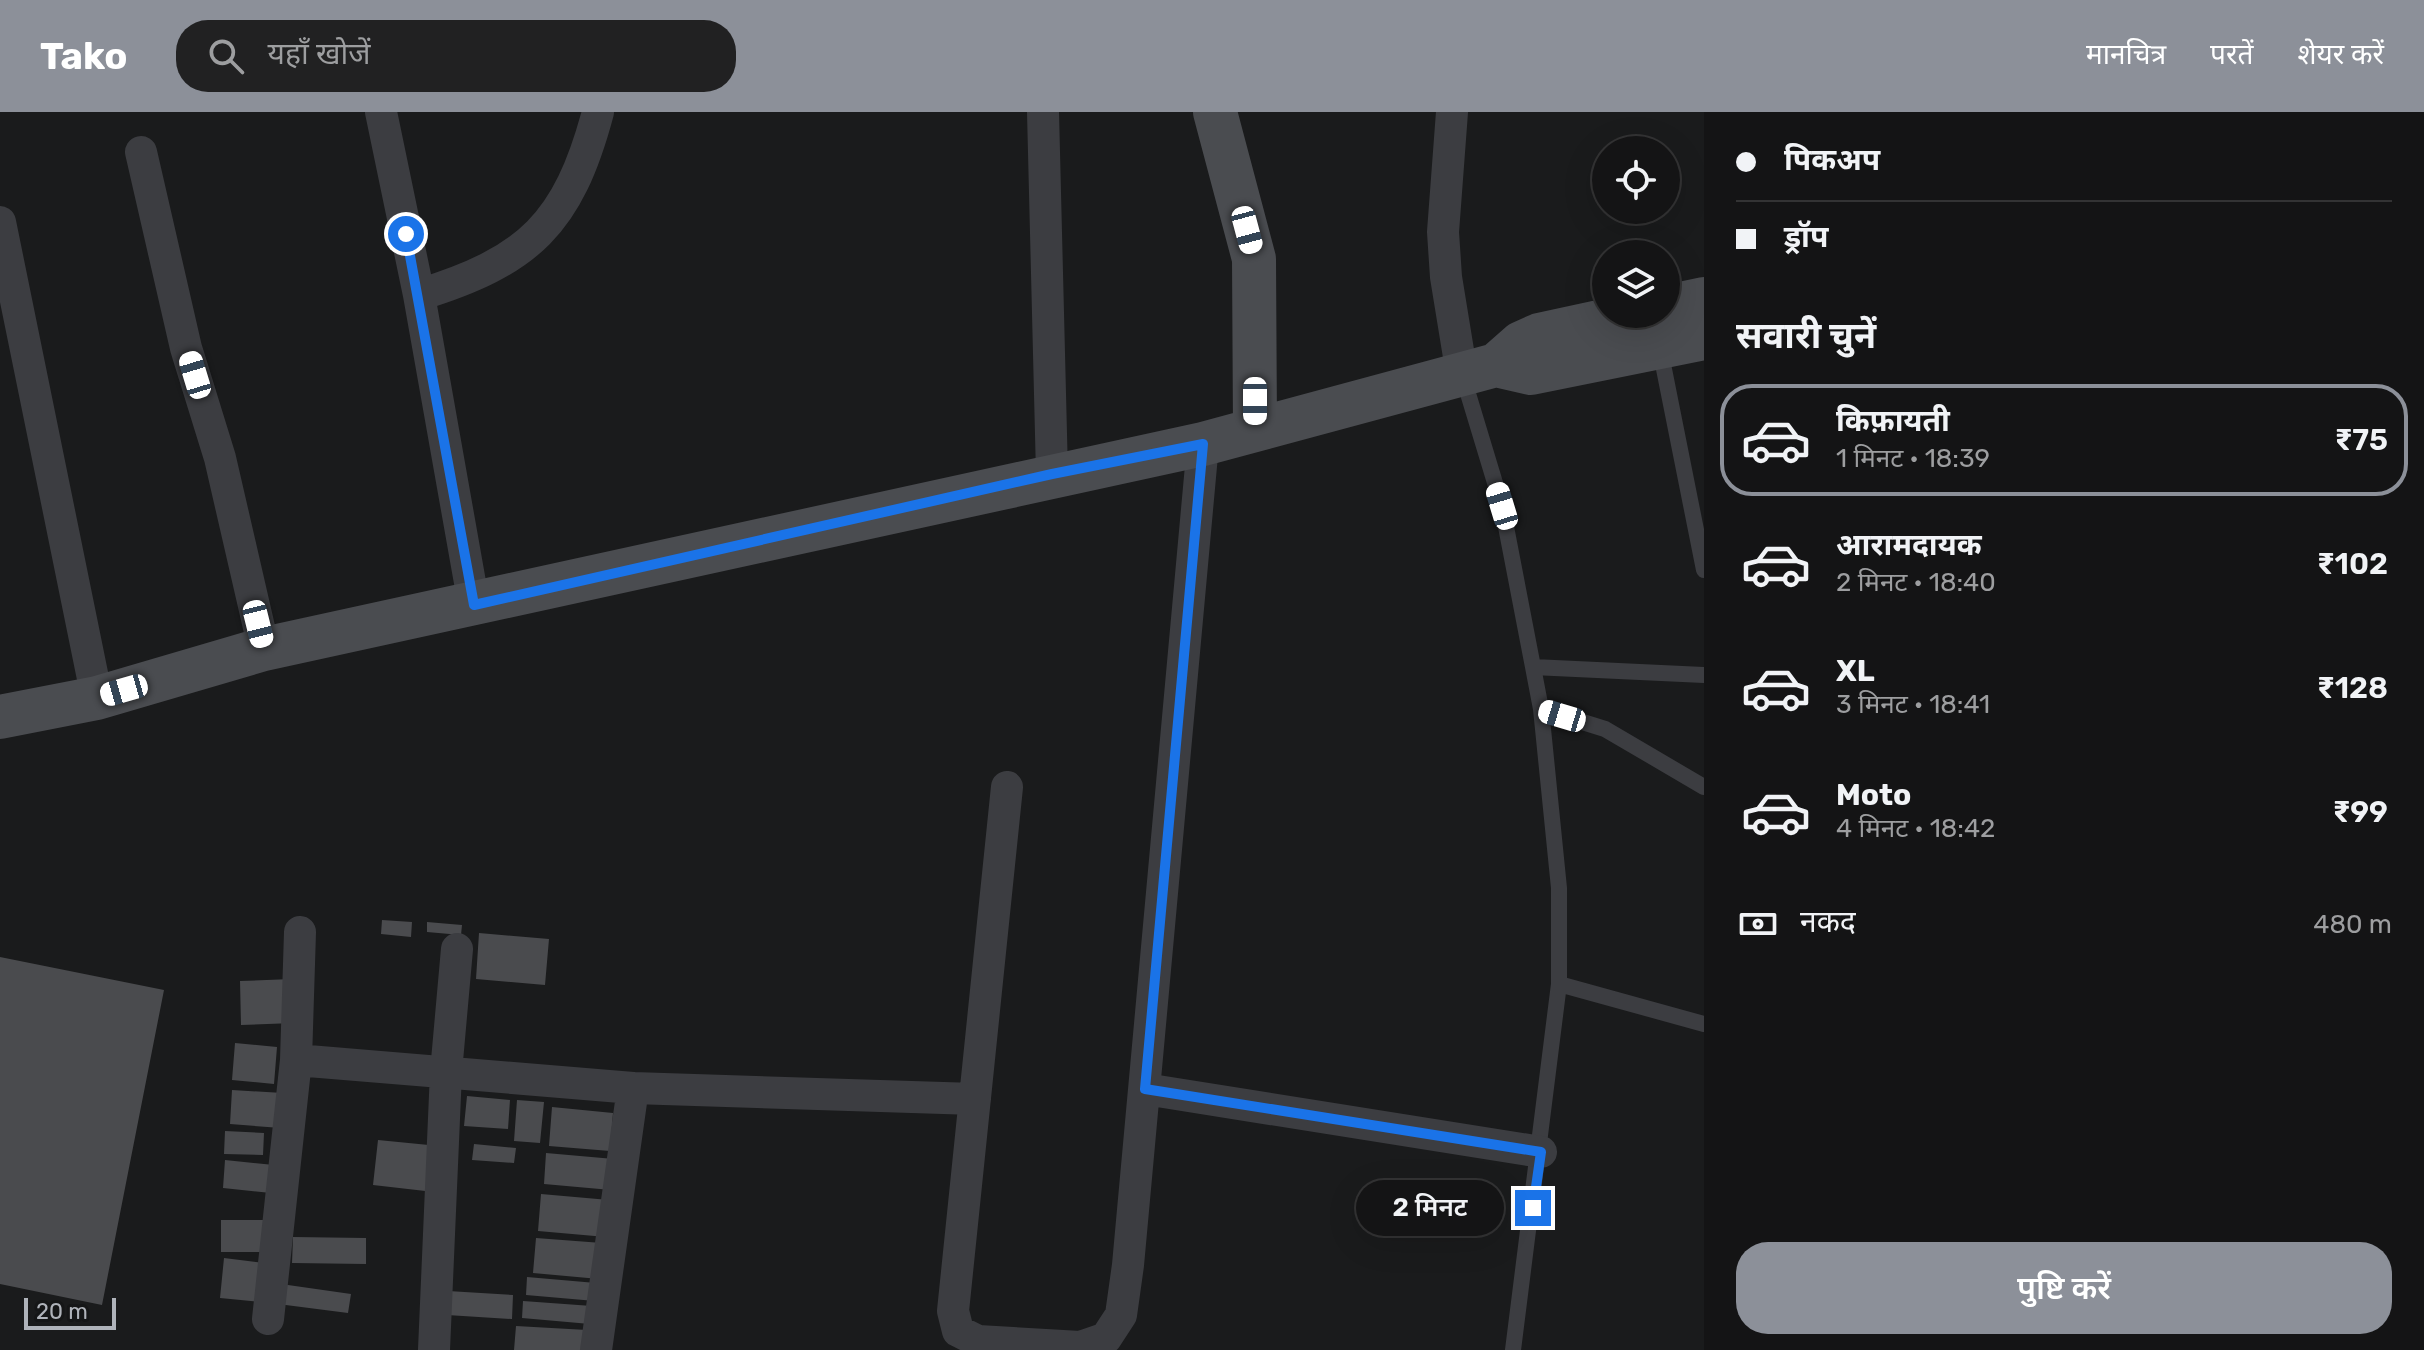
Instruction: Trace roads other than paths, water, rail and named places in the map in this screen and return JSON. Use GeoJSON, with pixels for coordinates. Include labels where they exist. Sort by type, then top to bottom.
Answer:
{"type":"FeatureCollection","features":[{"type":"Feature","properties":{"kind":"main road"},"geometry":{"type":"LineString","coordinates":[[1215,112],[1254,259],[1255,429]]}},
{"type":"Feature","properties":{"kind":"main road"},"geometry":{"type":"LineString","coordinates":[[1680,311],[1704,299]]}},
{"type":"Feature","properties":{"kind":"main road"},"geometry":{"type":"LineString","coordinates":[[0,717],[97,698],[264,649],[474,605],[1052,474],[1203,444],[1479,370],[1539,335],[1606,328]]}},
{"type":"Feature","properties":{"kind":"main road"},"geometry":{"type":"LineString","coordinates":[[1671,328],[1704,338]]}},
{"type":"Feature","properties":{"kind":"street"},"geometry":{"type":"LineString","coordinates":[[381,112],[419,295],[474,605]]}},
{"type":"Feature","properties":{"kind":"street"},"geometry":{"type":"LineString","coordinates":[[419,295],[475,278],[506,262],[537,236],[563,202],[581,167],[598,112]]}},
{"type":"Feature","properties":{"kind":"street"},"geometry":{"type":"LineString","coordinates":[[1043,112],[1052,474]]}},
{"type":"Feature","properties":{"kind":"street"},"geometry":{"type":"LineString","coordinates":[[1452,112],[1443,232],[1446,277],[1479,370]]}},
{"type":"Feature","properties":{"kind":"street"},"geometry":{"type":"LineString","coordinates":[[141,152],[186,348],[220,458],[264,649]]}},
{"type":"Feature","properties":{"kind":"street"},"geometry":{"type":"LineString","coordinates":[[0,222],[97,698]]}},
{"type":"Feature","properties":{"kind":"street"},"geometry":{"type":"LineString","coordinates":[[1007,787],[953,1311],[958,1331],[978,1341],[1080,1347],[1106,1338],[1121,1315],[1145,1089],[1203,444]]}},
{"type":"Feature","properties":{"kind":"street"},"geometry":{"type":"LineString","coordinates":[[268,1319],[296,1060],[300,932]]}},
{"type":"Feature","properties":{"kind":"street"},"geometry":{"type":"LineString","coordinates":[[434,1350],[446,1072],[457,949]]}},
{"type":"Feature","properties":{"kind":"street"},"geometry":{"type":"LineString","coordinates":[[296,1060],[633,1088],[975,1099]]}},
{"type":"Feature","properties":{"kind":"street"},"geometry":{"type":"LineString","coordinates":[[596,1350],[633,1088]]}},
{"type":"Feature","properties":{"kind":"street"},"geometry":{"type":"LineString","coordinates":[[1145,1089],[1541,1152]]}},
{"type":"Feature","properties":{"kind":"lane"},"geometry":{"type":"LineString","coordinates":[[1655,328],[1704,570]]}},
{"type":"Feature","properties":{"kind":"lane"},"geometry":{"type":"LineString","coordinates":[[1479,370],[1541,709],[1559,888],[1559,984],[1541,1152],[1513,1350]]}},
{"type":"Feature","properties":{"kind":"lane"},"geometry":{"type":"LineString","coordinates":[[1533,667],[1704,675]]}},
{"type":"Feature","properties":{"kind":"lane"},"geometry":{"type":"LineString","coordinates":[[1541,709],[1605,729],[1704,787]]}},
{"type":"Feature","properties":{"kind":"lane"},"geometry":{"type":"LineString","coordinates":[[1559,984],[1704,1024]]}}]}
